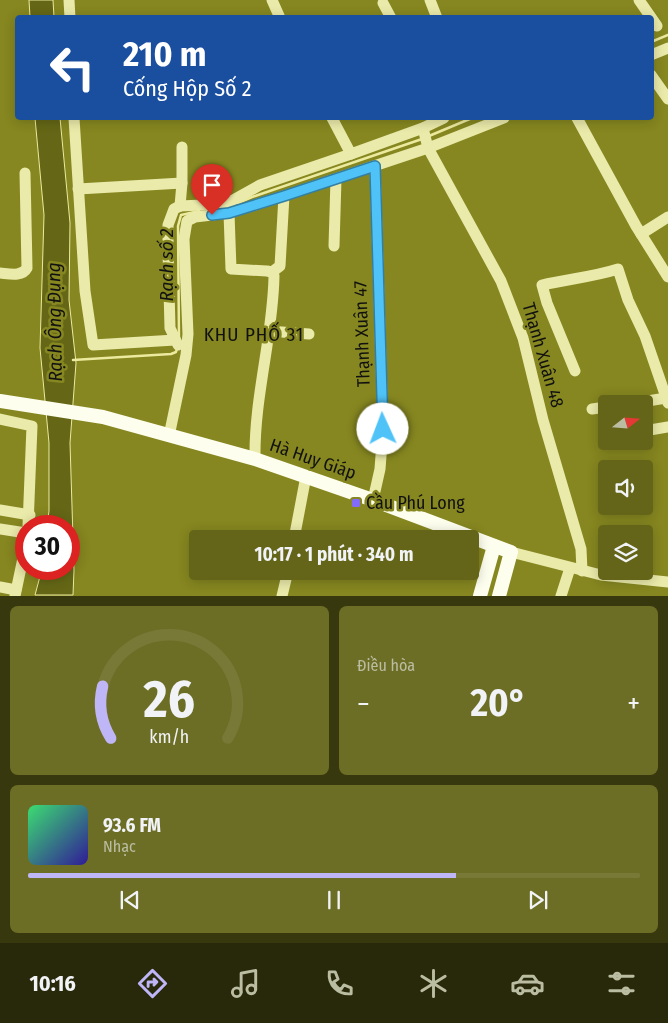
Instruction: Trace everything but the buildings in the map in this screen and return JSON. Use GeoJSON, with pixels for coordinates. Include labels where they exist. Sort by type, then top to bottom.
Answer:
{"type":"FeatureCollection","features":[{"type":"Feature","properties":{"kind":"main road","name":"Hà Huy Giáp"},"geometry":{"type":"LineString","coordinates":[[0,401],[103,417],[254,459],[373,500],[511,552]]}},
{"type":"Feature","properties":{"kind":"main road"},"geometry":{"type":"LineString","coordinates":[[480,596],[494,546]]}},
{"type":"Feature","properties":{"kind":"main road"},"geometry":{"type":"LineString","coordinates":[[499,596],[511,552]]}},
{"type":"Feature","properties":{"kind":"street"},"geometry":{"type":"LineString","coordinates":[[68,0],[70,15]]}},
{"type":"Feature","properties":{"kind":"street"},"geometry":{"type":"LineString","coordinates":[[272,0],[279,15]]}},
{"type":"Feature","properties":{"kind":"street"},"geometry":{"type":"LineString","coordinates":[[430,0],[436,15]]}},
{"type":"Feature","properties":{"kind":"street"},"geometry":{"type":"LineString","coordinates":[[640,0],[651,15]]}},
{"type":"Feature","properties":{"kind":"street"},"geometry":{"type":"LineString","coordinates":[[383,3],[389,15]]}},
{"type":"Feature","properties":{"kind":"street"},"geometry":{"type":"LineString","coordinates":[[654,54],[668,48]]}},
{"type":"Feature","properties":{"kind":"street"},"geometry":{"type":"LineString","coordinates":[[654,78],[668,99]]}},
{"type":"Feature","properties":{"kind":"street"},"geometry":{"type":"LineString","coordinates":[[74,120],[85,291],[93,345],[179,346]]}},
{"type":"Feature","properties":{"kind":"street"},"geometry":{"type":"LineString","coordinates":[[333,120],[351,154]]}},
{"type":"Feature","properties":{"kind":"street"},"geometry":{"type":"LineString","coordinates":[[179,346],[170,328],[168,225],[174,209],[180,206],[227,208],[260,185],[423,128],[436,120]]}},
{"type":"Feature","properties":{"kind":"street"},"geometry":{"type":"LineString","coordinates":[[169,436],[179,346],[188,327],[184,239],[187,221],[227,208],[284,196],[428,148],[499,120]]}},
{"type":"Feature","properties":{"kind":"street"},"geometry":{"type":"LineString","coordinates":[[578,120],[641,234],[668,278]]}},
{"type":"Feature","properties":{"kind":"street","name":"Thạnh Xuân 48"},"geometry":{"type":"LineString","coordinates":[[423,128],[428,148],[501,282],[523,338],[543,420],[581,549],[582,571]]}},
{"type":"Feature","properties":{"kind":"street"},"geometry":{"type":"LineString","coordinates":[[180,206],[182,147]]}},
{"type":"Feature","properties":{"kind":"street","name":"Thạnh Xuân 47"},"geometry":{"type":"LineString","coordinates":[[373,500],[380,470],[383,429],[375,166]]}},
{"type":"Feature","properties":{"kind":"street"},"geometry":{"type":"LineString","coordinates":[[0,273],[21,274],[27,268],[25,173]]}},
{"type":"Feature","properties":{"kind":"street"},"geometry":{"type":"LineString","coordinates":[[334,246],[336,179]]}},
{"type":"Feature","properties":{"kind":"street"},"geometry":{"type":"LineString","coordinates":[[78,189],[182,183]]}},
{"type":"Feature","properties":{"kind":"street"},"geometry":{"type":"LineString","coordinates":[[227,208],[231,269],[272,272],[280,266],[284,196]]}},
{"type":"Feature","properties":{"kind":"street"},"geometry":{"type":"LineString","coordinates":[[641,234],[668,217]]}},
{"type":"Feature","properties":{"kind":"street"},"geometry":{"type":"LineString","coordinates":[[575,371],[547,303],[542,285],[598,275],[618,269],[628,300],[645,336],[667,401],[653,402]]}},
{"type":"Feature","properties":{"kind":"street"},"geometry":{"type":"LineString","coordinates":[[254,459],[254,437],[273,285],[272,272]]}},
{"type":"Feature","properties":{"kind":"street"},"geometry":{"type":"LineString","coordinates":[[268,331],[309,334]]}},
{"type":"Feature","properties":{"kind":"street"},"geometry":{"type":"LineString","coordinates":[[592,410],[598,409]]}},
{"type":"Feature","properties":{"kind":"street"},"geometry":{"type":"LineString","coordinates":[[0,419],[32,426],[29,515]]}},
{"type":"Feature","properties":{"kind":"street"},"geometry":{"type":"LineString","coordinates":[[653,430],[668,427]]}},
{"type":"Feature","properties":{"kind":"street"},"geometry":{"type":"LineString","coordinates":[[296,530],[306,476]]}},
{"type":"Feature","properties":{"kind":"street"},"geometry":{"type":"LineString","coordinates":[[0,510],[15,515]]}},
{"type":"Feature","properties":{"kind":"street"},"geometry":{"type":"LineString","coordinates":[[0,529],[15,531]]}},
{"type":"Feature","properties":{"kind":"street","name":"Hà Huy Giáp"},"geometry":{"type":"LineString","coordinates":[[511,552],[601,575],[668,582]]}},
{"type":"Feature","properties":{"kind":"street"},"geometry":{"type":"LineString","coordinates":[[561,596],[570,568]]}},
{"type":"Feature","properties":{"kind":"street"},"geometry":{"type":"LineString","coordinates":[[0,587],[16,593],[19,580]]}},
{"type":"Feature","properties":{"kind":"street"},"geometry":{"type":"LineString","coordinates":[[282,596],[286,580]]}},
{"type":"Feature","properties":{"kind":"water"},"geometry":{"type":"Polygon","coordinates":[[[29,0],[53,0],[54,15],[30,15],[29,0]]]}},
{"type":"Feature","properties":{"kind":"water","name":"Rạch Ông Đụng"},"geometry":{"type":"Polygon","coordinates":[[[35,120],[60,120],[70,223],[69,300],[76,363],[70,443],[72,515],[48,515],[49,443],[40,348],[44,215],[35,120]]]}},
{"type":"Feature","properties":{"kind":"water"},"geometry":{"type":"Polygon","coordinates":[[[39,580],[74,580],[73,595],[35,595],[39,580]]]}},
{"type":"Feature","properties":{"kind":"waterway","name":"Rạch số 2"},"geometry":{"type":"LineString","coordinates":[[654,41],[668,35]]}},
{"type":"Feature","properties":{"kind":"waterway","name":"Rạch số 2"},"geometry":{"type":"LineString","coordinates":[[429,136],[467,120]]}},
{"type":"Feature","properties":{"kind":"waterway","name":"Rạch số 2"},"geometry":{"type":"LineString","coordinates":[[238,203],[422,139]]}},
{"type":"Feature","properties":{"kind":"waterway","name":"Rạch số 2"},"geometry":{"type":"LineString","coordinates":[[179,338],[178,226],[181,215],[199,211]]}},
{"type":"Feature","properties":{"kind":"waterway","name":"Rạch số 2"},"geometry":{"type":"LineString","coordinates":[[73,360],[171,354],[176,352],[177,348]]}},
{"type":"Feature","properties":{"kind":"place","name":"Cầu Phú Long"},"geometry":{"type":"Point","coordinates":[356,503]}},
{"type":"Feature","properties":{"kind":"district","name":"KHU PHỐ 31"},"geometry":{"type":"Point","coordinates":[254,334]}},
{"type":"Feature","properties":{"kind":"route"},"geometry":{"type":"LineString","coordinates":[[212,215],[229,213],[375,166],[383,429]]}}]}
